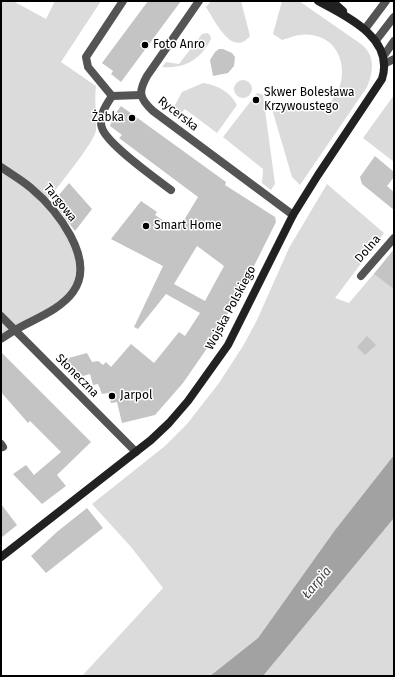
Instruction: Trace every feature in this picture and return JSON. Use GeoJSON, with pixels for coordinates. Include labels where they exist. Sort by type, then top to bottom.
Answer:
{"type":"FeatureCollection","features":[{"type":"Feature","properties":{"kind":"street"},"geometry":{"type":"LineString","coordinates":[[112,96],[88,67],[86,57],[123,1]]}},
{"type":"Feature","properties":{"kind":"street","name":"Rycerska"},"geometry":{"type":"LineString","coordinates":[[199,1],[147,76],[140,88],[141,95],[145,103],[153,111],[293,215]]}},
{"type":"Feature","properties":{"kind":"street"},"geometry":{"type":"LineString","coordinates":[[318,1],[365,29],[377,40],[385,54],[386,63],[394,59]]}},
{"type":"Feature","properties":{"kind":"street"},"geometry":{"type":"LineString","coordinates":[[332,1],[352,20]]}},
{"type":"Feature","properties":{"kind":"street"},"geometry":{"type":"LineString","coordinates":[[365,29],[386,1]]}},
{"type":"Feature","properties":{"kind":"street"},"geometry":{"type":"LineString","coordinates":[[377,40],[394,17]]}},
{"type":"Feature","properties":{"kind":"street"},"geometry":{"type":"LineString","coordinates":[[385,54],[394,41]]}},
{"type":"Feature","properties":{"kind":"street","name":"Wojska Polskiego"},"geometry":{"type":"LineString","coordinates":[[1,557],[136,452],[178,413],[216,362],[243,317],[293,215],[318,174],[381,81],[386,63]]}},
{"type":"Feature","properties":{"kind":"street"},"geometry":{"type":"LineString","coordinates":[[112,96],[141,95]]}},
{"type":"Feature","properties":{"kind":"street"},"geometry":{"type":"LineString","coordinates":[[112,96],[103,110],[102,128],[111,142],[170,190]]}},
{"type":"Feature","properties":{"kind":"street","name":"Targowa"},"geometry":{"type":"LineString","coordinates":[[1,167],[31,188],[63,223],[79,254],[81,269],[79,282],[73,292],[62,304],[1,339]]}},
{"type":"Feature","properties":{"kind":"street","name":"Dolna"},"geometry":{"type":"LineString","coordinates":[[361,276],[394,238]]}},
{"type":"Feature","properties":{"kind":"street","name":"Słoneczna"},"geometry":{"type":"LineString","coordinates":[[1,316],[136,452]]}},
{"type":"Feature","properties":{"kind":"shaded area"},"geometry":{"type":"Polygon","coordinates":[[[1,1],[13,1],[46,19],[55,1],[101,1],[61,62],[96,86],[96,130],[89,145],[46,202],[79,254],[73,292],[1,339],[1,1]]]}},
{"type":"Feature","properties":{"kind":"shaded area"},"geometry":{"type":"Polygon","coordinates":[[[211,1],[241,1],[250,36],[243,42],[237,43],[225,35],[206,7],[211,1]]]}},
{"type":"Feature","properties":{"kind":"shaded area"},"geometry":{"type":"Polygon","coordinates":[[[282,1],[299,1],[361,44],[369,53],[372,64],[371,75],[367,87],[300,185],[292,177],[272,109],[284,107],[312,111],[320,109],[328,104],[340,85],[342,75],[341,64],[338,54],[332,45],[323,39],[312,35],[304,35],[282,40],[273,34],[282,1]]]}},
{"type":"Feature","properties":{"kind":"shaded area"},"geometry":{"type":"Polygon","coordinates":[[[207,33],[210,35],[211,39],[197,57],[178,66],[162,67],[166,62],[179,64],[202,34],[207,33]]]}},
{"type":"Feature","properties":{"kind":"shaded area"},"geometry":{"type":"Polygon","coordinates":[[[239,80],[247,80],[252,85],[250,96],[247,98],[239,98],[234,93],[234,85],[239,80]]]}},
{"type":"Feature","properties":{"kind":"shaded area"},"geometry":{"type":"Polygon","coordinates":[[[203,83],[219,87],[231,96],[237,105],[217,133],[185,109],[176,118],[174,107],[182,92],[203,83]]]}},
{"type":"Feature","properties":{"kind":"shaded area"},"geometry":{"type":"Polygon","coordinates":[[[257,93],[263,95],[275,184],[271,190],[262,183],[263,169],[223,137],[257,93]]]}},
{"type":"Feature","properties":{"kind":"shaded area"},"geometry":{"type":"Polygon","coordinates":[[[394,95],[394,162],[363,138],[394,95]]]}},
{"type":"Feature","properties":{"kind":"shaded area"},"geometry":{"type":"Polygon","coordinates":[[[327,184],[384,233],[335,298],[349,303],[394,250],[394,455],[335,530],[258,638],[210,676],[82,676],[163,588],[131,547],[92,504],[165,446],[187,424],[219,383],[243,346],[257,320],[289,248],[327,184]]]}},
{"type":"Feature","properties":{"kind":"shaded area"},"geometry":{"type":"Polygon","coordinates":[[[394,518],[394,676],[263,676],[394,518]]]}},
{"type":"Feature","properties":{"kind":"water","name":"Łarpia"},"geometry":{"type":"Polygon","coordinates":[[[394,455],[394,518],[263,676],[210,676],[258,638],[335,530],[394,455]]]}},
{"type":"Feature","properties":{"kind":"building"},"geometry":{"type":"Polygon","coordinates":[[[148,1],[181,1],[121,82],[111,74],[113,71],[102,63],[148,1]]]}},
{"type":"Feature","properties":{"kind":"building"},"geometry":{"type":"Polygon","coordinates":[[[219,49],[232,53],[235,57],[234,66],[228,73],[213,76],[210,60],[219,49]]]}},
{"type":"Feature","properties":{"kind":"building"},"geometry":{"type":"Polygon","coordinates":[[[121,106],[226,182],[225,185],[275,217],[276,222],[226,317],[228,318],[183,383],[155,415],[122,423],[117,402],[111,403],[108,393],[102,394],[98,384],[93,385],[90,374],[83,376],[65,359],[87,353],[92,362],[98,361],[103,365],[106,362],[111,367],[131,344],[154,363],[179,332],[185,336],[200,313],[166,294],[138,329],[134,327],[163,266],[111,239],[141,201],[157,212],[155,215],[178,230],[198,197],[119,138],[122,135],[110,126],[113,117],[121,106]],[[197,246],[174,284],[205,301],[224,266],[197,246]]]}},
{"type":"Feature","properties":{"kind":"building"},"geometry":{"type":"Polygon","coordinates":[[[375,156],[394,172],[394,177],[387,186],[394,192],[394,210],[362,184],[360,177],[375,156]]]}},
{"type":"Feature","properties":{"kind":"building"},"geometry":{"type":"Polygon","coordinates":[[[69,183],[92,209],[75,231],[53,202],[69,183]]]}},
{"type":"Feature","properties":{"kind":"building"},"geometry":{"type":"Polygon","coordinates":[[[394,249],[394,289],[374,274],[394,249]]]}},
{"type":"Feature","properties":{"kind":"building"},"geometry":{"type":"Polygon","coordinates":[[[367,336],[376,345],[365,355],[357,347],[367,336]]]}},
{"type":"Feature","properties":{"kind":"building"},"geometry":{"type":"Polygon","coordinates":[[[1,352],[91,442],[57,475],[66,486],[42,504],[13,474],[26,465],[34,475],[61,452],[30,421],[28,423],[1,392],[1,352]]]}},
{"type":"Feature","properties":{"kind":"building"},"geometry":{"type":"Polygon","coordinates":[[[1,504],[17,525],[1,538],[1,504]]]}},
{"type":"Feature","properties":{"kind":"building"},"geometry":{"type":"Polygon","coordinates":[[[87,508],[103,528],[46,573],[31,556],[58,531],[87,508]]]}},
{"type":"Feature","properties":{"kind":"place","name":"Foto Anro"},"geometry":{"type":"Point","coordinates":[145,45]}},
{"type":"Feature","properties":{"kind":"place","name":"Skwer Bolesława Krzywoustego"},"geometry":{"type":"Point","coordinates":[256,100]}},
{"type":"Feature","properties":{"kind":"place","name":"Żabka"},"geometry":{"type":"Point","coordinates":[132,118]}},
{"type":"Feature","properties":{"kind":"place","name":"Smart Home"},"geometry":{"type":"Point","coordinates":[146,226]}},
{"type":"Feature","properties":{"kind":"place","name":"Jarpol"},"geometry":{"type":"Point","coordinates":[112,396]}}]}
